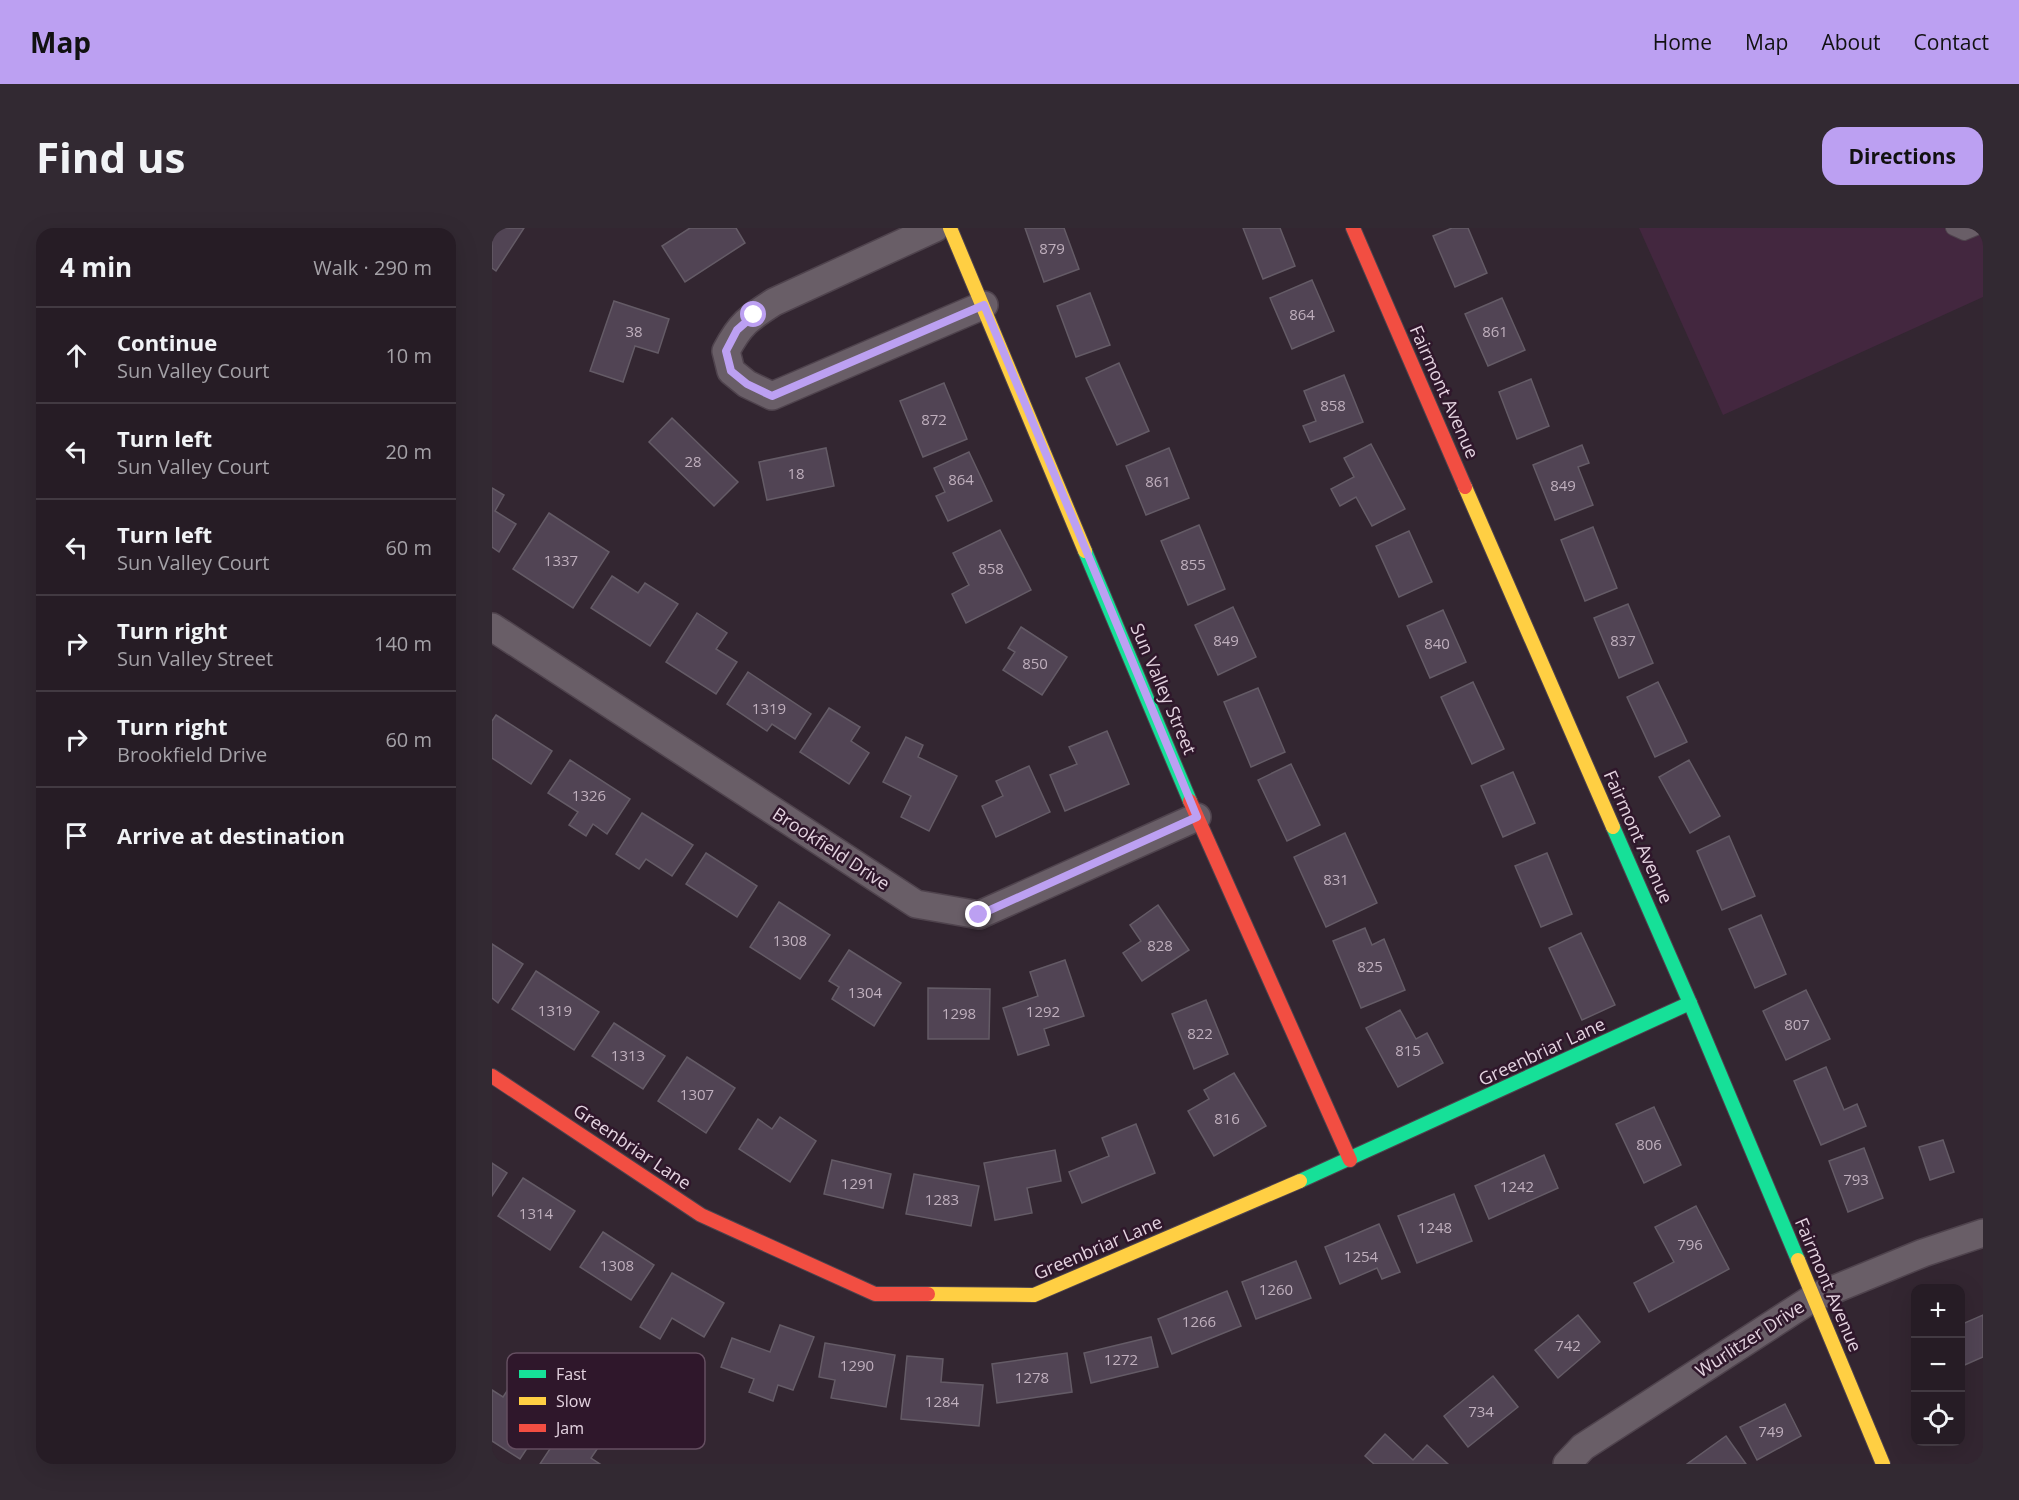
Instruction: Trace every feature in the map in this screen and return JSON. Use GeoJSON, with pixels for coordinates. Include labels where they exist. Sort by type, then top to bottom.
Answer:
{"type":"FeatureCollection","features":[{"type":"Feature","properties":{"kind":"street"},"geometry":{"type":"LineString","coordinates":[[935,228],[774,302],[754,315],[737,330],[726,351],[731,371],[747,384],[772,396],[984,305]]}},
{"type":"Feature","properties":{"kind":"street","name":"Sun Valley Street"},"geometry":{"type":"LineString","coordinates":[[950,228],[1197,817],[1350,1160]]}},
{"type":"Feature","properties":{"kind":"street","name":"Fairmont Avenue"},"geometry":{"type":"LineString","coordinates":[[1353,228],[1690,1003],[1883,1464]]}},
{"type":"Feature","properties":{"kind":"street","name":"Brookfield Drive"},"geometry":{"type":"LineString","coordinates":[[492,627],[916,904],[979,915],[1197,817]]}},
{"type":"Feature","properties":{"kind":"street","name":"Greenbriar Lane"},"geometry":{"type":"LineString","coordinates":[[492,1076],[701,1215],[875,1294],[1034,1295],[1350,1160],[1690,1003]]}},
{"type":"Feature","properties":{"kind":"street","name":"Wurlitzer Drive"},"geometry":{"type":"LineString","coordinates":[[1568,1464],[1583,1447],[1814,1298],[1923,1253],[1983,1233]]}},
{"type":"Feature","properties":{"kind":"lane"},"geometry":{"type":"LineString","coordinates":[[1953,228],[1964,233],[1976,228]]}},
{"type":"Feature","properties":{"kind":"shaded area"},"geometry":{"type":"Polygon","coordinates":[[[1639,228],[1983,228],[1983,297],[1723,415],[1639,228]]]}},
{"type":"Feature","properties":{"kind":"building"},"geometry":{"type":"Polygon","coordinates":[[[492,228],[524,228],[496,271],[492,268],[492,228]]]}},
{"type":"Feature","properties":{"kind":"building"},"geometry":{"type":"Polygon","coordinates":[[[690,228],[736,228],[745,243],[685,282],[662,246],[690,228]]]}},
{"type":"Feature","properties":{"kind":"building"},"geometry":{"type":"Polygon","coordinates":[[[1025,228],[1064,228],[1079,269],[1044,282],[1025,228]]]}},
{"type":"Feature","properties":{"kind":"building"},"geometry":{"type":"Polygon","coordinates":[[[1243,228],[1280,228],[1295,266],[1263,279],[1243,228]]]}},
{"type":"Feature","properties":{"kind":"building"},"geometry":{"type":"Polygon","coordinates":[[[1452,228],[1468,228],[1487,273],[1455,287],[1433,236],[1452,228]]]}},
{"type":"Feature","properties":{"kind":"building"},"geometry":{"type":"Polygon","coordinates":[[[1312,280],[1334,331],[1292,349],[1270,298],[1312,280]]]}},
{"type":"Feature","properties":{"kind":"building"},"geometry":{"type":"Polygon","coordinates":[[[1090,293],[1110,345],[1076,357],[1057,306],[1090,293]]]}},
{"type":"Feature","properties":{"kind":"building"},"geometry":{"type":"Polygon","coordinates":[[[1502,298],[1525,350],[1488,366],[1465,314],[1502,298]]]}},
{"type":"Feature","properties":{"kind":"building"},"geometry":{"type":"Polygon","coordinates":[[[614,301],[669,319],[658,353],[635,346],[623,382],[590,371],[614,301]]]}},
{"type":"Feature","properties":{"kind":"building"},"geometry":{"type":"Polygon","coordinates":[[[1119,363],[1149,431],[1117,445],[1086,378],[1119,363]]]}},
{"type":"Feature","properties":{"kind":"building"},"geometry":{"type":"Polygon","coordinates":[[[1344,375],[1363,422],[1310,442],[1303,426],[1316,421],[1304,391],[1344,375]]]}},
{"type":"Feature","properties":{"kind":"building"},"geometry":{"type":"Polygon","coordinates":[[[1531,379],[1549,426],[1517,439],[1499,392],[1531,379]]]}},
{"type":"Feature","properties":{"kind":"building"},"geometry":{"type":"Polygon","coordinates":[[[944,383],[967,439],[923,457],[900,401],[944,383]]]}},
{"type":"Feature","properties":{"kind":"building"},"geometry":{"type":"Polygon","coordinates":[[[672,418],[738,482],[714,506],[649,442],[672,418]]]}},
{"type":"Feature","properties":{"kind":"building"},"geometry":{"type":"Polygon","coordinates":[[[1371,444],[1405,509],[1372,526],[1356,497],[1340,506],[1331,489],[1354,477],[1344,458],[1371,444]]]}},
{"type":"Feature","properties":{"kind":"building"},"geometry":{"type":"Polygon","coordinates":[[[1582,445],[1589,463],[1578,467],[1593,505],[1555,520],[1533,465],[1582,445]]]}},
{"type":"Feature","properties":{"kind":"building"},"geometry":{"type":"Polygon","coordinates":[[[826,448],[834,486],[767,500],[759,462],[826,448]]]}},
{"type":"Feature","properties":{"kind":"building"},"geometry":{"type":"Polygon","coordinates":[[[1169,448],[1189,498],[1146,515],[1126,466],[1169,448]]]}},
{"type":"Feature","properties":{"kind":"building"},"geometry":{"type":"Polygon","coordinates":[[[969,452],[992,501],[948,521],[936,496],[945,492],[934,468],[969,452]]]}},
{"type":"Feature","properties":{"kind":"building"},"geometry":{"type":"Polygon","coordinates":[[[492,488],[504,495],[495,511],[516,524],[499,552],[492,547],[492,488]]]}},
{"type":"Feature","properties":{"kind":"building"},"geometry":{"type":"Polygon","coordinates":[[[549,513],[609,552],[573,608],[513,569],[549,513]]]}},
{"type":"Feature","properties":{"kind":"building"},"geometry":{"type":"Polygon","coordinates":[[[1199,525],[1225,589],[1188,605],[1161,541],[1199,525]]]}},
{"type":"Feature","properties":{"kind":"building"},"geometry":{"type":"Polygon","coordinates":[[[1593,527],[1617,588],[1585,601],[1561,540],[1593,527]]]}},
{"type":"Feature","properties":{"kind":"building"},"geometry":{"type":"Polygon","coordinates":[[[1000,530],[1031,590],[966,623],[952,594],[969,585],[953,553],[1000,530]]]}},
{"type":"Feature","properties":{"kind":"building"},"geometry":{"type":"Polygon","coordinates":[[[1409,531],[1432,582],[1399,597],[1376,546],[1409,531]]]}},
{"type":"Feature","properties":{"kind":"building"},"geometry":{"type":"Polygon","coordinates":[[[612,576],[638,593],[645,583],[678,604],[650,646],[591,608],[612,576]]]}},
{"type":"Feature","properties":{"kind":"building"},"geometry":{"type":"Polygon","coordinates":[[[1628,604],[1653,663],[1619,678],[1594,618],[1628,604]]]}},
{"type":"Feature","properties":{"kind":"building"},"geometry":{"type":"Polygon","coordinates":[[[1233,607],[1256,657],[1218,675],[1195,625],[1233,607]]]}},
{"type":"Feature","properties":{"kind":"building"},"geometry":{"type":"Polygon","coordinates":[[[1443,610],[1466,662],[1430,678],[1407,626],[1443,610]]]}},
{"type":"Feature","properties":{"kind":"building"},"geometry":{"type":"Polygon","coordinates":[[[697,613],[727,633],[716,649],[737,662],[716,694],[666,662],[697,613]]]}},
{"type":"Feature","properties":{"kind":"building"},"geometry":{"type":"Polygon","coordinates":[[[1021,627],[1067,657],[1042,695],[1003,670],[1015,652],[1008,648],[1021,627]]]}},
{"type":"Feature","properties":{"kind":"building"},"geometry":{"type":"Polygon","coordinates":[[[748,672],[811,714],[795,739],[772,724],[767,731],[727,704],[748,672]]]}},
{"type":"Feature","properties":{"kind":"building"},"geometry":{"type":"Polygon","coordinates":[[[1473,682],[1504,749],[1472,764],[1441,697],[1473,682]]]}},
{"type":"Feature","properties":{"kind":"building"},"geometry":{"type":"Polygon","coordinates":[[[1658,682],[1687,742],[1655,757],[1627,697],[1658,682]]]}},
{"type":"Feature","properties":{"kind":"building"},"geometry":{"type":"Polygon","coordinates":[[[1258,688],[1285,752],[1251,767],[1224,702],[1258,688]]]}},
{"type":"Feature","properties":{"kind":"building"},"geometry":{"type":"Polygon","coordinates":[[[829,708],[860,727],[851,741],[869,753],[849,784],[800,752],[829,708]]]}},
{"type":"Feature","properties":{"kind":"building"},"geometry":{"type":"Polygon","coordinates":[[[496,715],[552,751],[531,784],[492,758],[492,721],[496,715]]]}},
{"type":"Feature","properties":{"kind":"building"},"geometry":{"type":"Polygon","coordinates":[[[1107,731],[1129,784],[1065,811],[1050,775],[1077,764],[1069,747],[1107,731]]]}},
{"type":"Feature","properties":{"kind":"building"},"geometry":{"type":"Polygon","coordinates":[[[906,737],[923,745],[918,757],[957,776],[929,831],[901,817],[911,796],[883,782],[906,737]]]}},
{"type":"Feature","properties":{"kind":"building"},"geometry":{"type":"Polygon","coordinates":[[[570,760],[630,799],[607,834],[593,824],[586,836],[569,825],[578,812],[548,793],[570,760]]]}},
{"type":"Feature","properties":{"kind":"building"},"geometry":{"type":"Polygon","coordinates":[[[1689,760],[1720,816],[1690,833],[1659,777],[1689,760]]]}},
{"type":"Feature","properties":{"kind":"building"},"geometry":{"type":"Polygon","coordinates":[[[1291,764],[1320,825],[1287,841],[1258,780],[1291,764]]]}},
{"type":"Feature","properties":{"kind":"building"},"geometry":{"type":"Polygon","coordinates":[[[1029,766],[1050,812],[996,837],[982,806],[1003,796],[996,781],[1029,766]]]}},
{"type":"Feature","properties":{"kind":"building"},"geometry":{"type":"Polygon","coordinates":[[[1513,772],[1535,823],[1503,837],[1481,786],[1513,772]]]}},
{"type":"Feature","properties":{"kind":"building"},"geometry":{"type":"Polygon","coordinates":[[[642,813],[693,845],[672,876],[646,859],[639,869],[616,854],[642,813]]]}},
{"type":"Feature","properties":{"kind":"building"},"geometry":{"type":"Polygon","coordinates":[[[1345,833],[1377,903],[1326,927],[1294,857],[1345,833]]]}},
{"type":"Feature","properties":{"kind":"building"},"geometry":{"type":"Polygon","coordinates":[[[1729,836],[1755,896],[1722,910],[1697,851],[1729,836]]]}},
{"type":"Feature","properties":{"kind":"building"},"geometry":{"type":"Polygon","coordinates":[[[706,853],[757,886],[737,917],[686,884],[706,853]]]}},
{"type":"Feature","properties":{"kind":"building"},"geometry":{"type":"Polygon","coordinates":[[[1547,853],[1572,914],[1541,927],[1515,866],[1547,853]]]}},
{"type":"Feature","properties":{"kind":"building"},"geometry":{"type":"Polygon","coordinates":[[[779,902],[830,935],[800,979],[750,947],[779,902]]]}},
{"type":"Feature","properties":{"kind":"building"},"geometry":{"type":"Polygon","coordinates":[[[1158,905],[1189,950],[1142,981],[1123,953],[1141,941],[1130,925],[1158,905]]]}},
{"type":"Feature","properties":{"kind":"building"},"geometry":{"type":"Polygon","coordinates":[[[1761,915],[1786,974],[1755,988],[1729,929],[1761,915]]]}},
{"type":"Feature","properties":{"kind":"building"},"geometry":{"type":"Polygon","coordinates":[[[1365,928],[1372,945],[1384,939],[1405,990],[1361,1008],[1333,941],[1365,928]]]}},
{"type":"Feature","properties":{"kind":"building"},"geometry":{"type":"Polygon","coordinates":[[[1581,933],[1615,1005],[1582,1020],[1549,948],[1581,933]]]}},
{"type":"Feature","properties":{"kind":"building"},"geometry":{"type":"Polygon","coordinates":[[[492,944],[523,964],[498,1003],[492,998],[492,944]]]}},
{"type":"Feature","properties":{"kind":"building"},"geometry":{"type":"Polygon","coordinates":[[[849,950],[901,983],[874,1026],[832,999],[839,987],[829,981],[849,950]]]}},
{"type":"Feature","properties":{"kind":"building"},"geometry":{"type":"Polygon","coordinates":[[[1065,960],[1084,1016],[1044,1029],[1049,1045],[1018,1055],[1003,1008],[1038,996],[1030,972],[1065,960]]]}},
{"type":"Feature","properties":{"kind":"building"},"geometry":{"type":"Polygon","coordinates":[[[536,971],[599,1012],[574,1050],[512,1009],[536,971]]]}},
{"type":"Feature","properties":{"kind":"building"},"geometry":{"type":"Polygon","coordinates":[[[928,988],[990,989],[989,1039],[928,1039],[928,988]]]}},
{"type":"Feature","properties":{"kind":"building"},"geometry":{"type":"Polygon","coordinates":[[[1806,990],[1830,1039],[1786,1060],[1763,1011],[1806,990]]]}},
{"type":"Feature","properties":{"kind":"building"},"geometry":{"type":"Polygon","coordinates":[[[1206,1000],[1228,1054],[1194,1069],[1172,1014],[1206,1000]]]}},
{"type":"Feature","properties":{"kind":"building"},"geometry":{"type":"Polygon","coordinates":[[[1400,1010],[1416,1039],[1427,1033],[1443,1063],[1398,1087],[1366,1028],[1400,1010]]]}},
{"type":"Feature","properties":{"kind":"building"},"geometry":{"type":"Polygon","coordinates":[[[614,1023],[665,1056],[643,1089],[592,1056],[614,1023]]]}},
{"type":"Feature","properties":{"kind":"building"},"geometry":{"type":"Polygon","coordinates":[[[687,1057],[735,1088],[706,1133],[658,1101],[687,1057]]]}},
{"type":"Feature","properties":{"kind":"building"},"geometry":{"type":"Polygon","coordinates":[[[1826,1067],[1844,1110],[1857,1104],[1866,1126],[1821,1145],[1794,1081],[1826,1067]]]}},
{"type":"Feature","properties":{"kind":"building"},"geometry":{"type":"Polygon","coordinates":[[[1234,1073],[1266,1126],[1214,1156],[1188,1111],[1209,1099],[1204,1090],[1234,1073]]]}},
{"type":"Feature","properties":{"kind":"building"},"geometry":{"type":"Polygon","coordinates":[[[1654,1107],[1681,1165],[1644,1183],[1616,1124],[1654,1107]]]}},
{"type":"Feature","properties":{"kind":"building"},"geometry":{"type":"Polygon","coordinates":[[[780,1117],[816,1141],[790,1182],[739,1149],[758,1119],[772,1129],[780,1117]]]}},
{"type":"Feature","properties":{"kind":"building"},"geometry":{"type":"Polygon","coordinates":[[[1136,1124],[1155,1173],[1082,1203],[1069,1172],[1109,1156],[1102,1138],[1136,1124]]]}},
{"type":"Feature","properties":{"kind":"building"},"geometry":{"type":"Polygon","coordinates":[[[1943,1140],[1954,1172],[1930,1180],[1919,1147],[1943,1140]]]}},
{"type":"Feature","properties":{"kind":"building"},"geometry":{"type":"Polygon","coordinates":[[[1864,1148],[1883,1198],[1848,1212],[1829,1161],[1864,1148]]]}},
{"type":"Feature","properties":{"kind":"building"},"geometry":{"type":"Polygon","coordinates":[[[1055,1150],[1061,1181],[1027,1188],[1032,1213],[995,1220],[984,1163],[1055,1150]]]}},
{"type":"Feature","properties":{"kind":"building"},"geometry":{"type":"Polygon","coordinates":[[[1544,1155],[1558,1188],[1489,1219],[1475,1186],[1544,1155]]]}},
{"type":"Feature","properties":{"kind":"building"},"geometry":{"type":"Polygon","coordinates":[[[832,1160],[891,1174],[883,1208],[824,1194],[832,1160]]]}},
{"type":"Feature","properties":{"kind":"building"},"geometry":{"type":"Polygon","coordinates":[[[492,1163],[507,1173],[492,1196],[492,1163]]]}},
{"type":"Feature","properties":{"kind":"building"},"geometry":{"type":"Polygon","coordinates":[[[914,1174],[979,1186],[971,1226],[906,1214],[914,1174]]]}},
{"type":"Feature","properties":{"kind":"building"},"geometry":{"type":"Polygon","coordinates":[[[523,1178],[575,1211],[550,1250],[498,1216],[523,1178]]]}},
{"type":"Feature","properties":{"kind":"building"},"geometry":{"type":"Polygon","coordinates":[[[1454,1194],[1472,1241],[1417,1263],[1398,1216],[1454,1194]]]}},
{"type":"Feature","properties":{"kind":"building"},"geometry":{"type":"Polygon","coordinates":[[[1696,1206],[1729,1269],[1649,1312],[1634,1283],[1674,1262],[1655,1227],[1696,1206]]]}},
{"type":"Feature","properties":{"kind":"building"},"geometry":{"type":"Polygon","coordinates":[[[1379,1224],[1400,1272],[1382,1279],[1377,1268],[1340,1284],[1325,1247],[1379,1224]]]}},
{"type":"Feature","properties":{"kind":"building"},"geometry":{"type":"Polygon","coordinates":[[[603,1232],[654,1265],[631,1300],[580,1267],[603,1232]]]}},
{"type":"Feature","properties":{"kind":"building"},"geometry":{"type":"Polygon","coordinates":[[[1296,1261],[1311,1298],[1256,1319],[1242,1282],[1296,1261]]]}},
{"type":"Feature","properties":{"kind":"building"},"geometry":{"type":"Polygon","coordinates":[[[672,1273],[724,1303],[704,1337],[672,1318],[660,1339],[640,1327],[672,1273]]]}},
{"type":"Feature","properties":{"kind":"building"},"geometry":{"type":"Polygon","coordinates":[[[1227,1291],[1241,1326],[1172,1354],[1158,1319],[1227,1291]]]}},
{"type":"Feature","properties":{"kind":"building"},"geometry":{"type":"Polygon","coordinates":[[[1578,1315],[1600,1342],[1558,1378],[1535,1350],[1578,1315]]]}},
{"type":"Feature","properties":{"kind":"building"},"geometry":{"type":"Polygon","coordinates":[[[1983,1315],[1983,1357],[1965,1365],[1965,1338],[1965,1323],[1983,1315]]]}},
{"type":"Feature","properties":{"kind":"building"},"geometry":{"type":"Polygon","coordinates":[[[780,1325],[814,1337],[793,1390],[778,1385],[773,1401],[749,1392],[754,1379],[721,1367],[732,1338],[770,1352],[780,1325]]]}},
{"type":"Feature","properties":{"kind":"building"},"geometry":{"type":"Polygon","coordinates":[[[1151,1337],[1158,1367],[1091,1383],[1084,1353],[1151,1337]]]}},
{"type":"Feature","properties":{"kind":"building"},"geometry":{"type":"Polygon","coordinates":[[[825,1343],[895,1355],[886,1407],[831,1398],[835,1380],[819,1377],[825,1343]]]}},
{"type":"Feature","properties":{"kind":"building"},"geometry":{"type":"Polygon","coordinates":[[[1067,1353],[1072,1392],[997,1403],[992,1364],[1067,1353]]]}},
{"type":"Feature","properties":{"kind":"building"},"geometry":{"type":"Polygon","coordinates":[[[907,1356],[943,1359],[941,1382],[983,1385],[979,1426],[901,1419],[907,1356]]]}},
{"type":"Feature","properties":{"kind":"building"},"geometry":{"type":"Polygon","coordinates":[[[1493,1376],[1518,1407],[1468,1447],[1444,1416],[1493,1376]]]}},
{"type":"Feature","properties":{"kind":"building"},"geometry":{"type":"Polygon","coordinates":[[[492,1390],[503,1397],[507,1391],[507,1449],[527,1449],[520,1459],[492,1441],[492,1390]]]}},
{"type":"Feature","properties":{"kind":"building"},"geometry":{"type":"Polygon","coordinates":[[[1785,1404],[1801,1436],[1757,1460],[1740,1427],[1785,1404]]]}},
{"type":"Feature","properties":{"kind":"building"},"geometry":{"type":"Polygon","coordinates":[[[1385,1434],[1413,1460],[1427,1445],[1448,1464],[1374,1464],[1365,1456],[1385,1434]]]}},
{"type":"Feature","properties":{"kind":"building"},"geometry":{"type":"Polygon","coordinates":[[[1726,1436],[1746,1464],[1687,1464],[1726,1436]]]}},
{"type":"Feature","properties":{"kind":"building"},"geometry":{"type":"Polygon","coordinates":[[[550,1449],[597,1449],[591,1458],[600,1464],[540,1464],[550,1449]]]}},
{"type":"Feature","properties":{"kind":"traffic: fast"},"geometry":{"type":"LineString","coordinates":[[1085,551],[1190,801]]}},
{"type":"Feature","properties":{"kind":"traffic: fast"},"geometry":{"type":"LineString","coordinates":[[1613,827],[1798,1260]]}},
{"type":"Feature","properties":{"kind":"traffic: fast"},"geometry":{"type":"LineString","coordinates":[[1300,1181],[1690,1003]]}},
{"type":"Feature","properties":{"kind":"traffic: slow"},"geometry":{"type":"LineString","coordinates":[[950,228],[1085,551]]}},
{"type":"Feature","properties":{"kind":"traffic: slow"},"geometry":{"type":"LineString","coordinates":[[1465,487],[1613,827]]}},
{"type":"Feature","properties":{"kind":"traffic: slow"},"geometry":{"type":"LineString","coordinates":[[928,1294],[1034,1295],[1300,1181]]}},
{"type":"Feature","properties":{"kind":"traffic: slow"},"geometry":{"type":"LineString","coordinates":[[1798,1260],[1883,1464]]}},
{"type":"Feature","properties":{"kind":"traffic: jam"},"geometry":{"type":"LineString","coordinates":[[1353,228],[1465,487]]}},
{"type":"Feature","properties":{"kind":"traffic: jam"},"geometry":{"type":"LineString","coordinates":[[1190,801],[1350,1160]]}},
{"type":"Feature","properties":{"kind":"traffic: jam"},"geometry":{"type":"LineString","coordinates":[[492,1076],[701,1215],[875,1294],[928,1294]]}},
{"type":"Feature","properties":{"kind":"route"},"geometry":{"type":"LineString","coordinates":[[754,315],[737,330],[726,351],[731,371],[747,384],[772,396],[984,305],[1197,817],[979,915]]}}]}
